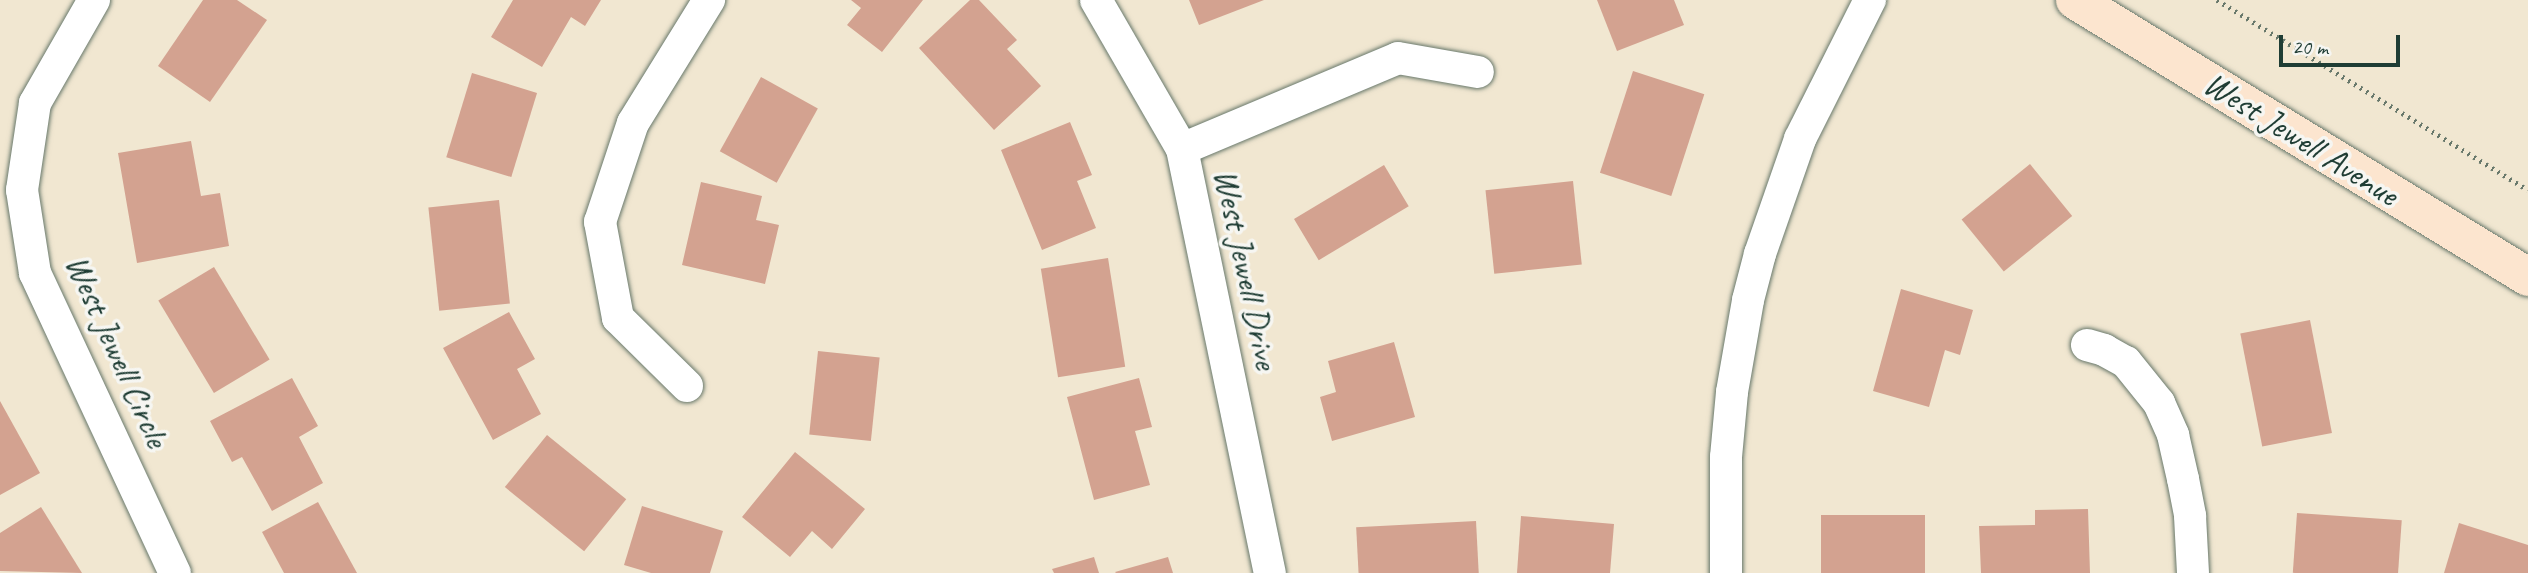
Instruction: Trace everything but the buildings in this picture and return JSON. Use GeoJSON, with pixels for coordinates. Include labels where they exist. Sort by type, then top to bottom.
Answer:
{"type":"FeatureCollection","features":[{"type":"Feature","properties":{"kind":"main road","name":"West Jewell Avenue"},"geometry":{"type":"LineString","coordinates":[[2075,0],[2528,277]]}},
{"type":"Feature","properties":{"kind":"street","name":"West Jewell Circle"},"geometry":{"type":"LineString","coordinates":[[94,0],[35,103],[22,190],[36,273],[175,573]]}},
{"type":"Feature","properties":{"kind":"street"},"geometry":{"type":"LineString","coordinates":[[687,386],[618,318],[600,222],[633,122],[709,0]]}},
{"type":"Feature","properties":{"kind":"street","name":"West Jewell Drive"},"geometry":{"type":"LineString","coordinates":[[1096,0],[1182,149],[1270,573]]}},
{"type":"Feature","properties":{"kind":"street"},"geometry":{"type":"LineString","coordinates":[[1726,573],[1727,457],[1732,392],[1748,300],[1760,254],[1800,139],[1870,0]]}},
{"type":"Feature","properties":{"kind":"street"},"geometry":{"type":"LineString","coordinates":[[1182,149],[1398,58],[1478,72]]}},
{"type":"Feature","properties":{"kind":"street"},"geometry":{"type":"LineString","coordinates":[[2087,345],[2104,349],[2126,362],[2159,403],[2173,435],[2183,479],[2190,516],[2193,573]]}},
{"type":"Feature","properties":{"kind":"path"},"geometry":{"type":"LineString","coordinates":[[2217,0],[2528,190]]}}]}
